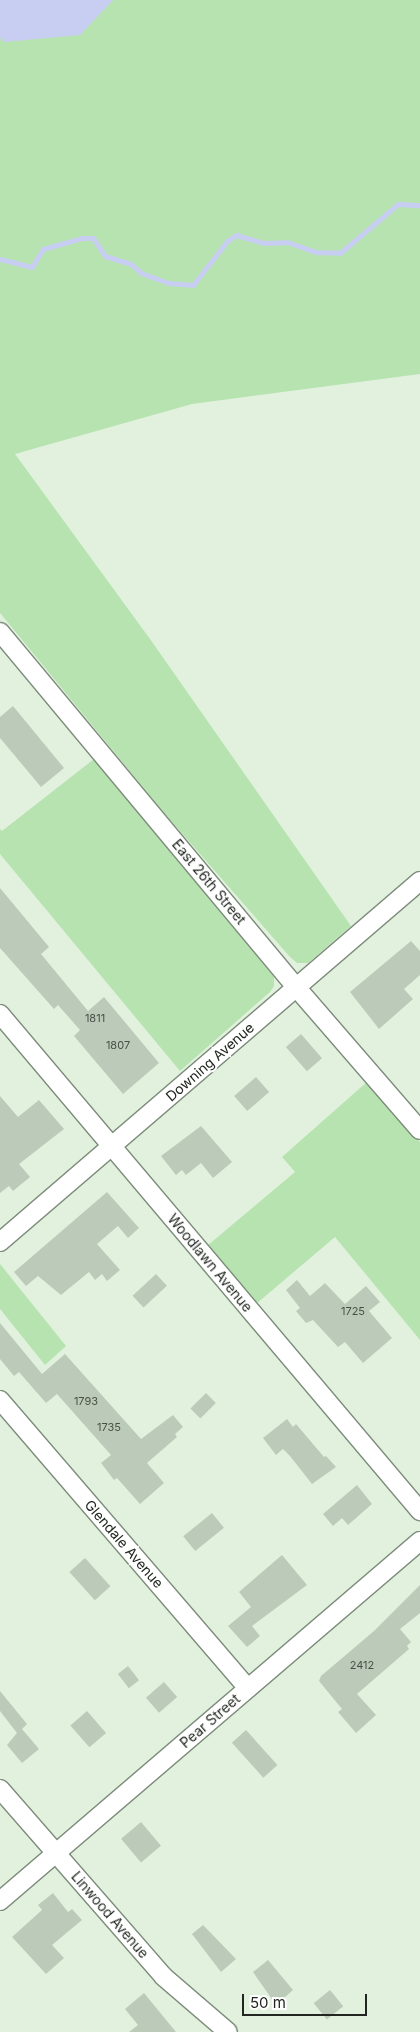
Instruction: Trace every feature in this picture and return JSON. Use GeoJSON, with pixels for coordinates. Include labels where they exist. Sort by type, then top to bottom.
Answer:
{"type":"FeatureCollection","features":[{"type":"Feature","properties":{"kind":"street","name":"East 26th Street"},"geometry":{"type":"LineString","coordinates":[[0,632],[296,988],[420,1130]]}},
{"type":"Feature","properties":{"kind":"street","name":"Downing Avenue"},"geometry":{"type":"LineString","coordinates":[[0,1242],[420,881]]}},
{"type":"Feature","properties":{"kind":"street","name":"Woodlawn Avenue"},"geometry":{"type":"LineString","coordinates":[[0,1014],[420,1510]]}},
{"type":"Feature","properties":{"kind":"street","name":"Glendale Avenue"},"geometry":{"type":"LineString","coordinates":[[0,1400],[248,1688]]}},
{"type":"Feature","properties":{"kind":"street","name":"Pear Street"},"geometry":{"type":"LineString","coordinates":[[0,1901],[420,1541]]}},
{"type":"Feature","properties":{"kind":"street","name":"Linwood Avenue"},"geometry":{"type":"LineString","coordinates":[[0,1789],[164,1977],[228,2032]]}},
{"type":"Feature","properties":{"kind":"green space"},"geometry":{"type":"Polygon","coordinates":[[[0,0],[420,0],[420,374],[192,404],[15,454],[150,639],[351,926],[308,963],[297,963],[290,957],[165,814],[0,613],[0,0]]]}},
{"type":"Feature","properties":{"kind":"green space"},"geometry":{"type":"Polygon","coordinates":[[[94,759],[274,977],[274,986],[270,992],[180,1071],[0,854],[0,829],[2,831],[94,759]]]}},
{"type":"Feature","properties":{"kind":"green space"},"geometry":{"type":"Polygon","coordinates":[[[368,1081],[420,1142],[420,1340],[335,1237],[256,1304],[207,1246],[295,1172],[282,1157],[368,1081]]]}},
{"type":"Feature","properties":{"kind":"green space"},"geometry":{"type":"Polygon","coordinates":[[[0,1264],[66,1346],[45,1365],[0,1309],[0,1264]]]}},
{"type":"Feature","properties":{"kind":"water"},"geometry":{"type":"Polygon","coordinates":[[[0,0],[113,0],[80,35],[4,42],[0,38],[0,0]]]}},
{"type":"Feature","properties":{"kind":"building"},"geometry":{"type":"Polygon","coordinates":[[[13,706],[64,768],[41,787],[0,738],[0,717],[13,706]]]}},
{"type":"Feature","properties":{"kind":"building"},"geometry":{"type":"Polygon","coordinates":[[[0,888],[49,947],[41,954],[88,1011],[104,997],[159,1063],[123,1094],[74,1036],[80,1030],[58,1005],[54,1009],[0,948],[0,888]]]}},
{"type":"Feature","properties":{"kind":"building"},"geometry":{"type":"Polygon","coordinates":[[[411,941],[420,951],[420,975],[404,989],[413,999],[379,1029],[350,992],[411,941]]]}},
{"type":"Feature","properties":{"kind":"building"},"geometry":{"type":"Polygon","coordinates":[[[301,1034],[322,1058],[307,1071],[286,1047],[301,1034]]]}},
{"type":"Feature","properties":{"kind":"building"},"geometry":{"type":"Polygon","coordinates":[[[256,1077],[269,1092],[247,1111],[234,1096],[256,1077]]]}},
{"type":"Feature","properties":{"kind":"building"},"geometry":{"type":"Polygon","coordinates":[[[0,1096],[18,1117],[39,1100],[64,1129],[19,1164],[30,1177],[13,1191],[9,1186],[0,1193],[0,1096]]]}},
{"type":"Feature","properties":{"kind":"building"},"geometry":{"type":"Polygon","coordinates":[[[201,1126],[232,1162],[213,1178],[201,1163],[186,1175],[182,1170],[176,1175],[161,1156],[201,1126]]]}},
{"type":"Feature","properties":{"kind":"building"},"geometry":{"type":"Polygon","coordinates":[[[107,1192],[139,1228],[128,1238],[118,1226],[97,1244],[120,1270],[107,1281],[102,1274],[95,1280],[89,1272],[61,1295],[38,1276],[26,1286],[14,1272],[107,1192]]]}},
{"type":"Feature","properties":{"kind":"building"},"geometry":{"type":"Polygon","coordinates":[[[156,1274],[167,1286],[144,1308],[133,1296],[156,1274]]]}},
{"type":"Feature","properties":{"kind":"building"},"geometry":{"type":"Polygon","coordinates":[[[297,1280],[310,1296],[325,1283],[345,1304],[366,1286],[380,1302],[369,1311],[392,1338],[363,1363],[345,1342],[338,1347],[313,1320],[306,1323],[296,1311],[300,1308],[286,1290],[297,1280]]]}},
{"type":"Feature","properties":{"kind":"building"},"geometry":{"type":"Polygon","coordinates":[[[0,1323],[42,1374],[65,1354],[141,1439],[173,1415],[183,1427],[175,1434],[177,1437],[147,1463],[164,1483],[140,1504],[117,1478],[114,1480],[101,1463],[111,1455],[57,1394],[46,1403],[19,1372],[14,1376],[0,1359],[0,1323]]]}},
{"type":"Feature","properties":{"kind":"building"},"geometry":{"type":"Polygon","coordinates":[[[206,1393],[216,1403],[200,1418],[190,1409],[206,1393]]]}},
{"type":"Feature","properties":{"kind":"building"},"geometry":{"type":"Polygon","coordinates":[[[287,1419],[293,1427],[296,1424],[324,1457],[326,1456],[336,1467],[312,1484],[283,1449],[276,1455],[263,1438],[287,1419]]]}},
{"type":"Feature","properties":{"kind":"building"},"geometry":{"type":"Polygon","coordinates":[[[357,1485],[372,1504],[348,1525],[342,1518],[333,1526],[323,1514],[357,1485]]]}},
{"type":"Feature","properties":{"kind":"building"},"geometry":{"type":"Polygon","coordinates":[[[212,1513],[224,1528],[195,1551],[183,1536],[212,1513]]]}},
{"type":"Feature","properties":{"kind":"building"},"geometry":{"type":"Polygon","coordinates":[[[282,1555],[307,1585],[252,1626],[260,1636],[247,1647],[228,1626],[251,1607],[239,1592],[282,1555]]]}},
{"type":"Feature","properties":{"kind":"building"},"geometry":{"type":"Polygon","coordinates":[[[85,1558],[110,1586],[95,1600],[69,1572],[85,1558]]]}},
{"type":"Feature","properties":{"kind":"building"},"geometry":{"type":"Polygon","coordinates":[[[420,1585],[420,1613],[400,1629],[411,1642],[407,1646],[409,1649],[357,1694],[376,1715],[356,1733],[338,1712],[342,1709],[319,1681],[321,1676],[374,1631],[420,1585]]]}},
{"type":"Feature","properties":{"kind":"building"},"geometry":{"type":"Polygon","coordinates":[[[128,1666],[139,1680],[129,1688],[118,1674],[128,1666]]]}},
{"type":"Feature","properties":{"kind":"building"},"geometry":{"type":"Polygon","coordinates":[[[164,1682],[177,1697],[159,1713],[146,1698],[164,1682]]]}},
{"type":"Feature","properties":{"kind":"building"},"geometry":{"type":"Polygon","coordinates":[[[0,1691],[27,1724],[22,1729],[39,1749],[22,1763],[7,1745],[17,1733],[0,1711],[0,1691]]]}},
{"type":"Feature","properties":{"kind":"building"},"geometry":{"type":"Polygon","coordinates":[[[87,1711],[106,1733],[89,1747],[70,1725],[87,1711]]]}},
{"type":"Feature","properties":{"kind":"building"},"geometry":{"type":"Polygon","coordinates":[[[246,1730],[277,1765],[263,1778],[232,1743],[246,1730]]]}},
{"type":"Feature","properties":{"kind":"building"},"geometry":{"type":"Polygon","coordinates":[[[141,1822],[161,1846],[141,1862],[121,1839],[141,1822]]]}},
{"type":"Feature","properties":{"kind":"building"},"geometry":{"type":"Polygon","coordinates":[[[53,1893],[68,1912],[72,1909],[82,1920],[52,1945],[64,1958],[46,1974],[12,1937],[42,1910],[38,1905],[53,1893]]]}},
{"type":"Feature","properties":{"kind":"building"},"geometry":{"type":"Polygon","coordinates":[[[203,1925],[236,1959],[221,1972],[192,1934],[203,1925]]]}},
{"type":"Feature","properties":{"kind":"building"},"geometry":{"type":"Polygon","coordinates":[[[268,1960],[293,1990],[276,2005],[253,1972],[268,1960]]]}},
{"type":"Feature","properties":{"kind":"building"},"geometry":{"type":"Polygon","coordinates":[[[330,1990],[343,2006],[327,2020],[314,2003],[330,1990]]]}},
{"type":"Feature","properties":{"kind":"building"},"geometry":{"type":"Polygon","coordinates":[[[144,1993],[176,2032],[129,2032],[138,2025],[125,2009],[144,1993]]]}},
{"type":"Feature","properties":{"kind":"waterway"},"geometry":{"type":"LineString","coordinates":[[0,259],[32,267],[43,249],[82,238],[93,238],[105,256],[131,264],[141,273],[169,283],[193,285],[227,241],[236,235],[264,243],[287,242],[316,252],[340,253],[398,204],[420,205]]}}]}
